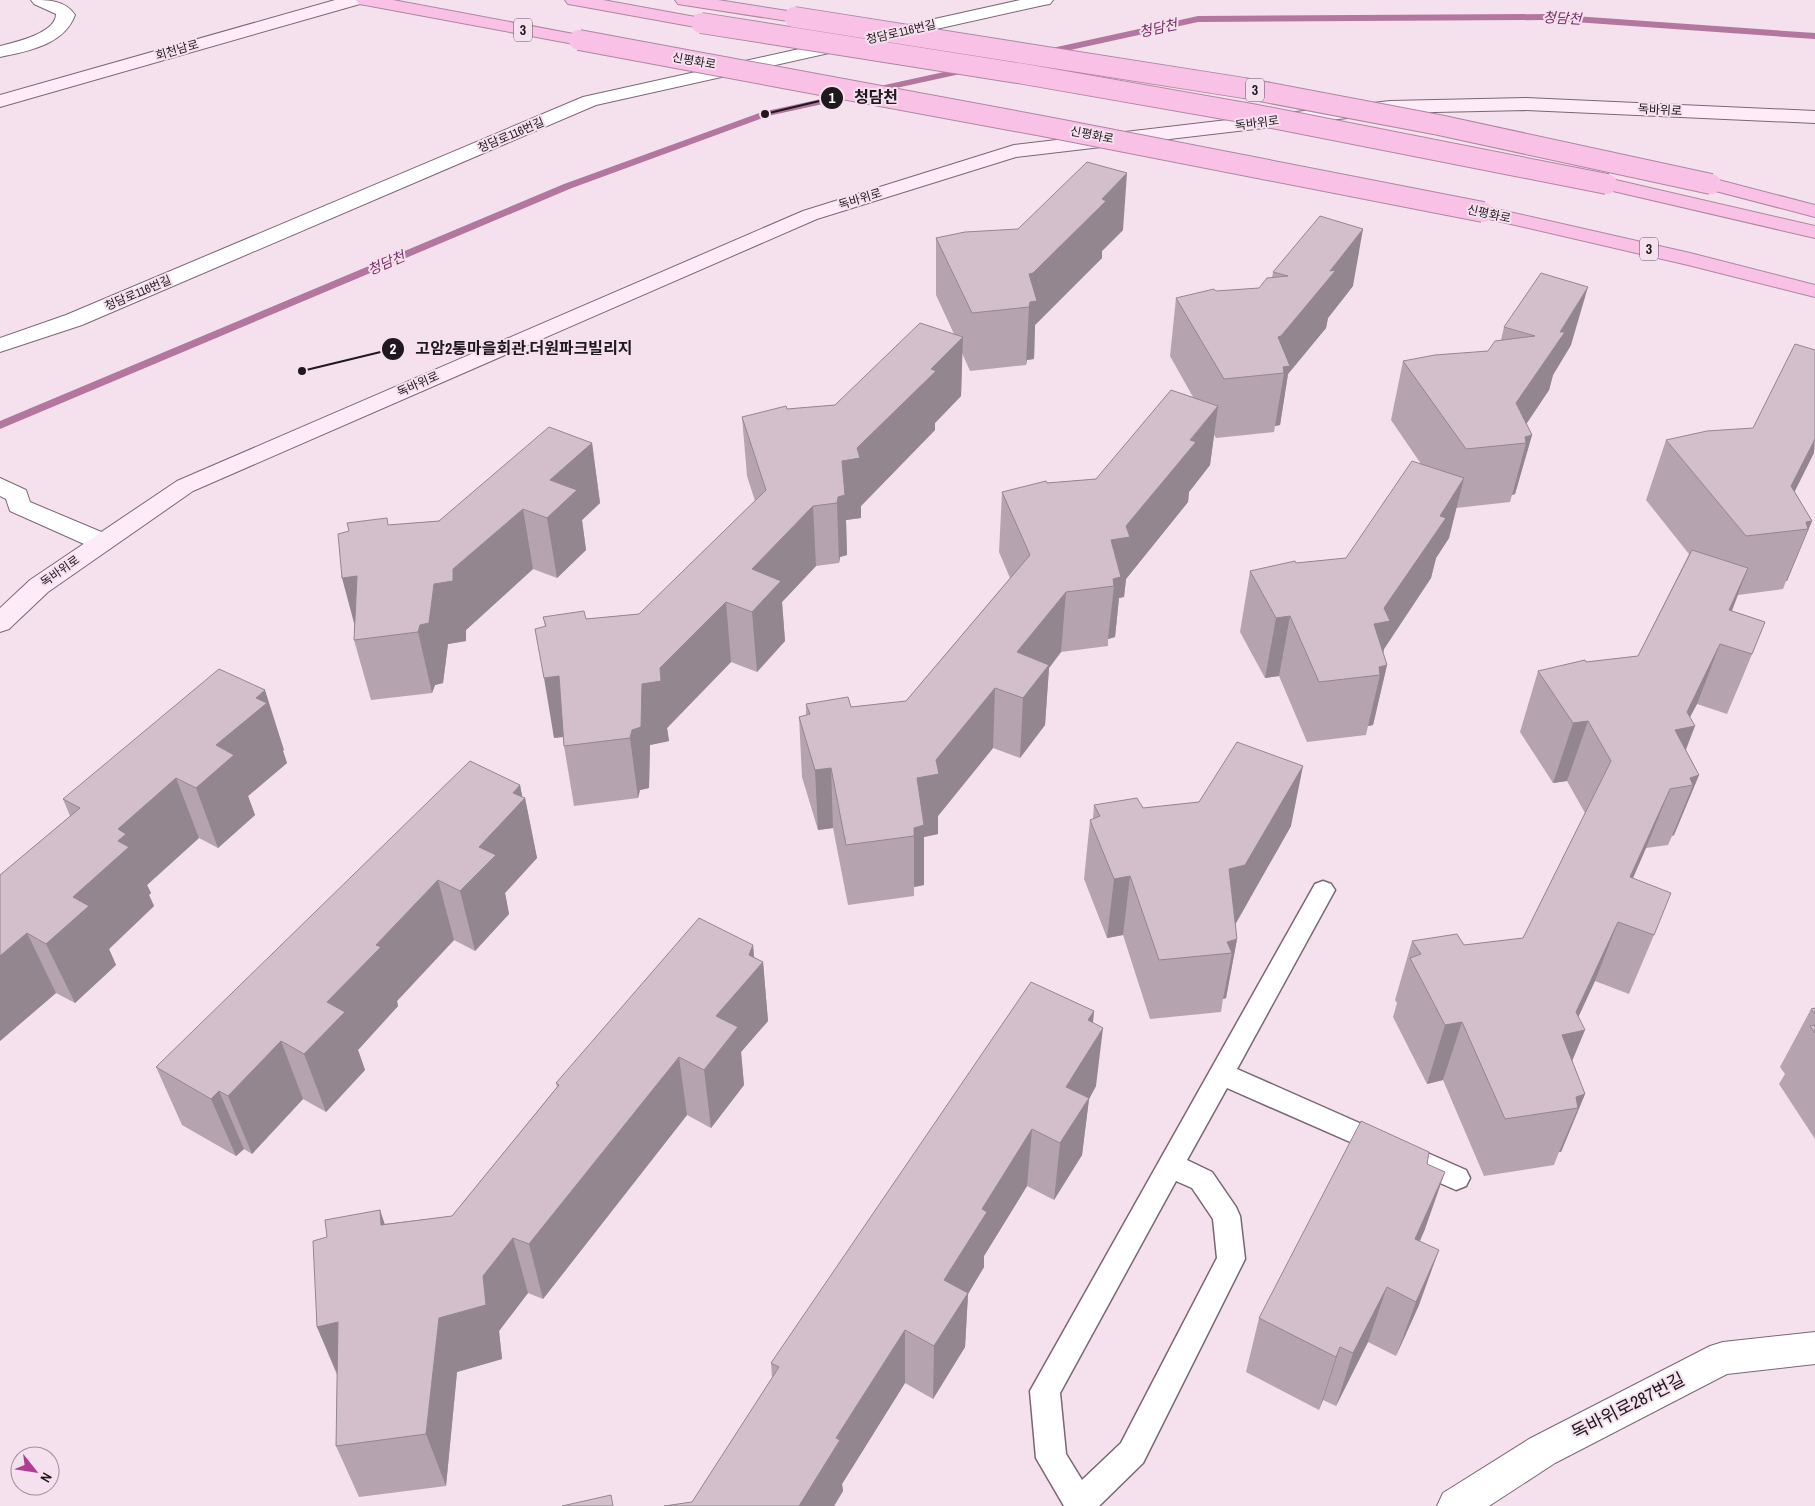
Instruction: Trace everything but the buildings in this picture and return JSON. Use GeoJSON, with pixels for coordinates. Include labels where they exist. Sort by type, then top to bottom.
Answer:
{"type":"FeatureCollection","features":[{"type":"Feature","properties":{"kind":"highway","name":"신평화로"},"geometry":{"type":"LineString","coordinates":[[365,0],[1053,128],[1483,212],[1690,258],[1815,291]]}},
{"type":"Feature","properties":{"kind":"highway","name":"3"},"geometry":{"type":"LineString","coordinates":[[574,0],[701,23],[1015,73],[1252,114],[1607,184],[1815,232]]}},
{"type":"Feature","properties":{"kind":"highway","name":"3"},"geometry":{"type":"LineString","coordinates":[[684,0],[1254,90],[1439,124],[1711,184],[1815,211]]}},
{"type":"Feature","properties":{"kind":"main road","name":"회천남로"},"geometry":{"type":"LineString","coordinates":[[0,101],[354,0]]}},
{"type":"Feature","properties":{"kind":"main road","name":"독바위로"},"geometry":{"type":"LineString","coordinates":[[0,623],[39,586],[185,486],[810,215],[1014,151],[1390,107],[1526,104],[1815,117]]}},
{"type":"Feature","properties":{"kind":"street"},"geometry":{"type":"LineString","coordinates":[[0,52],[34,42],[59,28],[66,20],[63,10],[40,0]]}},
{"type":"Feature","properties":{"kind":"street","name":"청담로116번길"},"geometry":{"type":"LineString","coordinates":[[0,344],[74,320],[590,101],[1044,0]]}},
{"type":"Feature","properties":{"kind":"street"},"geometry":{"type":"LineString","coordinates":[[9,501],[102,542]]}},
{"type":"Feature","properties":{"kind":"street","name":"독바위로287번길"},"geometry":{"type":"LineString","coordinates":[[1456,1506],[1542,1450],[1723,1358],[1815,1348]]}},
{"type":"Feature","properties":{"kind":"lane"},"geometry":{"type":"LineString","coordinates":[[1170,1165],[1202,1180],[1226,1216],[1231,1259],[1132,1453],[1080,1504],[1051,1458],[1045,1391],[1170,1165],[1323,890]]}},
{"type":"Feature","properties":{"kind":"lane"},"geometry":{"type":"LineString","coordinates":[[1221,1074],[1456,1178]]}},
{"type":"Feature","properties":{"kind":"waterway","name":"청담천"},"geometry":{"type":"LineString","coordinates":[[1043,53],[1198,19],[1546,17],[1815,36]]}},
{"type":"Feature","properties":{"kind":"waterway","name":"청담천"},"geometry":{"type":"LineString","coordinates":[[0,425],[568,186],[765,114],[971,69]]}},
{"type":"Feature","properties":{"kind":"place","name":"청담천"},"geometry":{"type":"Point","coordinates":[765,114]}},
{"type":"Feature","properties":{"kind":"place","name":"고암2통마을회관.더원파크빌리지"},"geometry":{"type":"Point","coordinates":[302,371]}}]}
